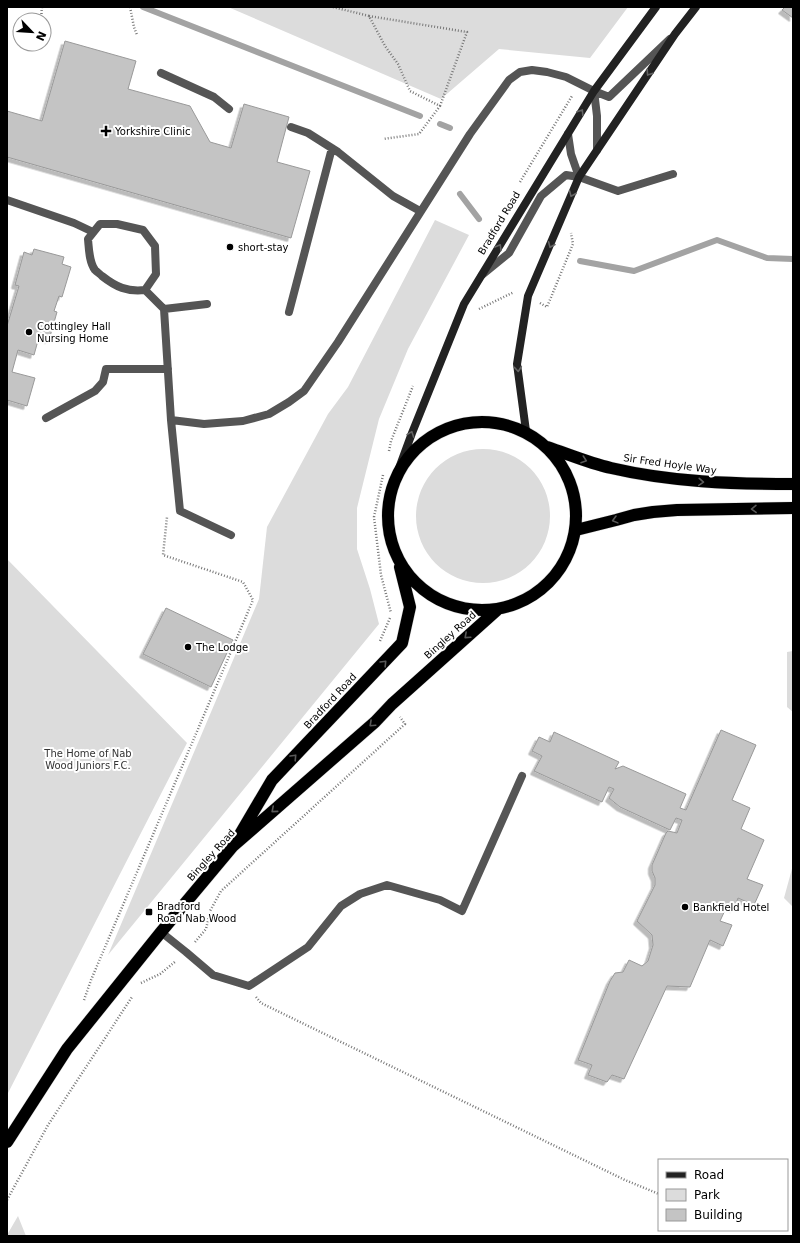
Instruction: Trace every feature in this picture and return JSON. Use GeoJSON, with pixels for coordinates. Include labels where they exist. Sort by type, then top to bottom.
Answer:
{"type":"FeatureCollection","features":[{"type":"Feature","properties":{"kind":"highway"},"geometry":{"type":"LineString","coordinates":[[470,421],[498,422],[526,431],[547,447],[566,471],[576,500],[576,530],[567,558],[550,583],[525,601],[496,610],[468,610],[440,602],[417,585],[399,562],[388,533],[388,501],[398,471],[418,446],[444,428],[470,421]]}},
{"type":"Feature","properties":{"kind":"highway","name":"Sir Fred Hoyle Way"},"geometry":{"type":"LineString","coordinates":[[547,447],[610,468],[662,477],[719,483],[793,484]]}},
{"type":"Feature","properties":{"kind":"highway"},"geometry":{"type":"LineString","coordinates":[[576,530],[634,515],[653,512],[677,510],[793,508]]}},
{"type":"Feature","properties":{"kind":"highway","name":"Bradford Road"},"geometry":{"type":"LineString","coordinates":[[233,846],[272,780],[402,644],[410,606],[399,562]]}},
{"type":"Feature","properties":{"kind":"highway","name":"Bingley Road"},"geometry":{"type":"LineString","coordinates":[[7,1142],[67,1050],[161,932],[233,846],[375,722],[392,704],[496,610]]}},
{"type":"Feature","properties":{"kind":"main road","name":"Bradford Road"},"geometry":{"type":"LineString","coordinates":[[398,471],[464,304],[594,91],[656,7]]}},
{"type":"Feature","properties":{"kind":"main road"},"geometry":{"type":"LineString","coordinates":[[526,431],[517,364],[528,296],[579,177],[675,34],[696,7]]}},
{"type":"Feature","properties":{"kind":"lane"},"geometry":{"type":"LineString","coordinates":[[172,420],[204,424],[243,421],[269,414],[304,391],[338,342],[470,134],[509,80],[520,72],[532,70],[547,72],[566,77],[609,97],[675,34]]}},
{"type":"Feature","properties":{"kind":"lane"},"geometry":{"type":"LineString","coordinates":[[161,73],[214,97],[228,109]]}},
{"type":"Feature","properties":{"kind":"lane"},"geometry":{"type":"LineString","coordinates":[[594,91],[597,116],[597,150]]}},
{"type":"Feature","properties":{"kind":"lane"},"geometry":{"type":"LineString","coordinates":[[291,127],[308,133],[332,148],[393,196],[420,211]]}},
{"type":"Feature","properties":{"kind":"lane"},"geometry":{"type":"LineString","coordinates":[[568,134],[571,154],[579,177]]}},
{"type":"Feature","properties":{"kind":"lane"},"geometry":{"type":"LineString","coordinates":[[289,312],[332,148]]}},
{"type":"Feature","properties":{"kind":"lane"},"geometry":{"type":"LineString","coordinates":[[482,275],[509,253],[541,196],[566,175],[579,177],[618,191],[673,174]]}},
{"type":"Feature","properties":{"kind":"lane"},"geometry":{"type":"LineString","coordinates":[[7,200],[74,223],[93,232]]}},
{"type":"Feature","properties":{"kind":"lane"},"geometry":{"type":"LineString","coordinates":[[100,224],[117,224],[143,230],[155,246],[156,274],[145,290],[135,292],[121,289],[105,279],[94,269],[90,257],[88,239],[100,224]]}},
{"type":"Feature","properties":{"kind":"lane"},"geometry":{"type":"LineString","coordinates":[[145,290],[164,309],[180,511],[231,535]]}},
{"type":"Feature","properties":{"kind":"lane"},"geometry":{"type":"LineString","coordinates":[[164,309],[207,304]]}},
{"type":"Feature","properties":{"kind":"lane"},"geometry":{"type":"LineString","coordinates":[[46,418],[95,391],[103,382],[106,369],[168,369]]}},
{"type":"Feature","properties":{"kind":"lane"},"geometry":{"type":"LineString","coordinates":[[161,932],[213,975],[249,986],[308,947],[341,906],[360,894],[387,885],[440,900],[462,911],[522,776]]}},
{"type":"Feature","properties":{"kind":"path"},"geometry":{"type":"LineString","coordinates":[[130,7],[137,35]]}},
{"type":"Feature","properties":{"kind":"path"},"geometry":{"type":"LineString","coordinates":[[333,7],[369,16],[467,32],[440,106],[419,134],[383,139]]}},
{"type":"Feature","properties":{"kind":"path"},"geometry":{"type":"LineString","coordinates":[[369,16],[385,46],[398,64],[410,91],[440,106]]}},
{"type":"Feature","properties":{"kind":"path"},"geometry":{"type":"LineString","coordinates":[[464,304],[479,309],[516,291],[547,306],[573,244],[566,209]]}},
{"type":"Feature","properties":{"kind":"path"},"geometry":{"type":"LineString","coordinates":[[388,456],[391,440],[415,383]]}},
{"type":"Feature","properties":{"kind":"path"},"geometry":{"type":"LineString","coordinates":[[380,642],[392,614],[382,575],[374,517],[384,471]]}},
{"type":"Feature","properties":{"kind":"path"},"geometry":{"type":"LineString","coordinates":[[84,1001],[91,980],[253,600],[243,582],[163,555],[167,517]]}},
{"type":"Feature","properties":{"kind":"path"},"geometry":{"type":"LineString","coordinates":[[137,989],[141,983],[160,974],[186,952],[206,929],[210,910],[221,891],[405,724],[392,704]]}},
{"type":"Feature","properties":{"kind":"path"},"geometry":{"type":"LineString","coordinates":[[249,986],[260,1003],[624,1180],[658,1194]]}},
{"type":"Feature","properties":{"kind":"path"},"geometry":{"type":"LineString","coordinates":[[7,1200],[48,1125],[133,995]]}},
{"type":"Feature","properties":{"kind":"green space"},"geometry":{"type":"Polygon","coordinates":[[[228,7],[628,7],[590,58],[499,49],[441,99],[228,7]]]}},
{"type":"Feature","properties":{"kind":"green space"},"geometry":{"type":"Polygon","coordinates":[[[435,220],[469,235],[408,349],[379,419],[357,508],[357,549],[370,589],[379,624],[108,955],[259,599],[267,527],[328,414],[348,387],[435,220]]]}},
{"type":"Feature","properties":{"kind":"green space"},"geometry":{"type":"Polygon","coordinates":[[[490,449],[515,457],[526,464],[535,473],[545,490],[549,503],[549,529],[545,542],[535,559],[526,568],[509,578],[496,582],[476,583],[451,575],[440,568],[431,559],[421,542],[417,529],[416,509],[424,484],[431,473],[440,464],[457,454],[470,450],[490,449]]]}},
{"type":"Feature","properties":{"kind":"green space","name":"The Home of Nab Wood Juniors F.C."},"geometry":{"type":"Polygon","coordinates":[[[7,559],[187,743],[7,1095],[7,559]]]}},
{"type":"Feature","properties":{"kind":"green space"},"geometry":{"type":"Polygon","coordinates":[[[793,651],[793,712],[787,707],[787,652],[793,651]]]}},
{"type":"Feature","properties":{"kind":"green space"},"geometry":{"type":"Polygon","coordinates":[[[793,865],[793,907],[784,898],[793,865]]]}},
{"type":"Feature","properties":{"kind":"green space"},"geometry":{"type":"Polygon","coordinates":[[[18,1216],[26,1236],[7,1236],[7,1235],[18,1216]]]}},
{"type":"Feature","properties":{"kind":"building"},"geometry":{"type":"Polygon","coordinates":[[[785,7],[793,7],[793,18],[782,10],[785,7]]]}},
{"type":"Feature","properties":{"kind":"building","name":"Yorkshire Clinic"},"geometry":{"type":"Polygon","coordinates":[[[65,41],[136,61],[128,89],[190,106],[210,142],[231,148],[244,104],[289,117],[277,162],[310,171],[291,238],[7,157],[7,111],[42,121],[65,41]]]}},
{"type":"Feature","properties":{"kind":"building","name":"Cottingley Hall Nursing Home"},"geometry":{"type":"Polygon","coordinates":[[[34,249],[64,257],[62,264],[71,267],[62,297],[59,296],[54,311],[57,312],[49,340],[39,337],[34,355],[18,350],[12,372],[35,378],[27,406],[7,400],[7,326],[19,286],[15,285],[24,252],[32,255],[34,249]]]}},
{"type":"Feature","properties":{"kind":"building","name":"The Lodge"},"geometry":{"type":"Polygon","coordinates":[[[166,608],[233,640],[211,687],[143,654],[166,608]]]}},
{"type":"Feature","properties":{"kind":"building","name":"Bankfield Hotel"},"geometry":{"type":"Polygon","coordinates":[[[721,730],[756,745],[732,800],[750,808],[741,829],[764,840],[747,879],[763,885],[754,905],[738,898],[734,909],[727,906],[720,921],[732,925],[723,946],[710,940],[690,987],[667,986],[624,1079],[612,1075],[607,1082],[588,1075],[592,1065],[578,1060],[610,981],[615,973],[623,972],[629,960],[642,966],[648,961],[653,945],[652,935],[637,921],[655,885],[652,865],[666,833],[668,831],[677,833],[682,820],[676,818],[670,830],[620,807],[609,798],[614,789],[609,787],[602,802],[534,771],[542,756],[532,751],[539,737],[550,742],[554,732],[619,762],[615,769],[623,766],[686,794],[680,808],[686,810],[721,730]]]}},
{"type":"Feature","properties":{"kind":"waterway"},"geometry":{"type":"LineString","coordinates":[[143,7],[420,116]]}},
{"type":"Feature","properties":{"kind":"waterway"},"geometry":{"type":"LineString","coordinates":[[440,124],[450,128]]}},
{"type":"Feature","properties":{"kind":"waterway"},"geometry":{"type":"LineString","coordinates":[[460,194],[479,219]]}},
{"type":"Feature","properties":{"kind":"waterway"},"geometry":{"type":"LineString","coordinates":[[580,261],[634,271],[717,240],[767,258],[793,259]]}},
{"type":"Feature","properties":{"kind":"place","name":"Yorkshire Clinic"},"geometry":{"type":"Point","coordinates":[106,131]}},
{"type":"Feature","properties":{"kind":"place","name":"short-stay"},"geometry":{"type":"Point","coordinates":[230,247]}},
{"type":"Feature","properties":{"kind":"place","name":"Cottingley Hall Nursing Home"},"geometry":{"type":"Point","coordinates":[29,332]}},
{"type":"Feature","properties":{"kind":"place","name":"The Lodge"},"geometry":{"type":"Point","coordinates":[188,647]}},
{"type":"Feature","properties":{"kind":"place","name":"Bankfield Hotel"},"geometry":{"type":"Point","coordinates":[685,907]}},
{"type":"Feature","properties":{"kind":"place","name":"Bradford Road Nab Wood"},"geometry":{"type":"Point","coordinates":[149,912]}}]}
